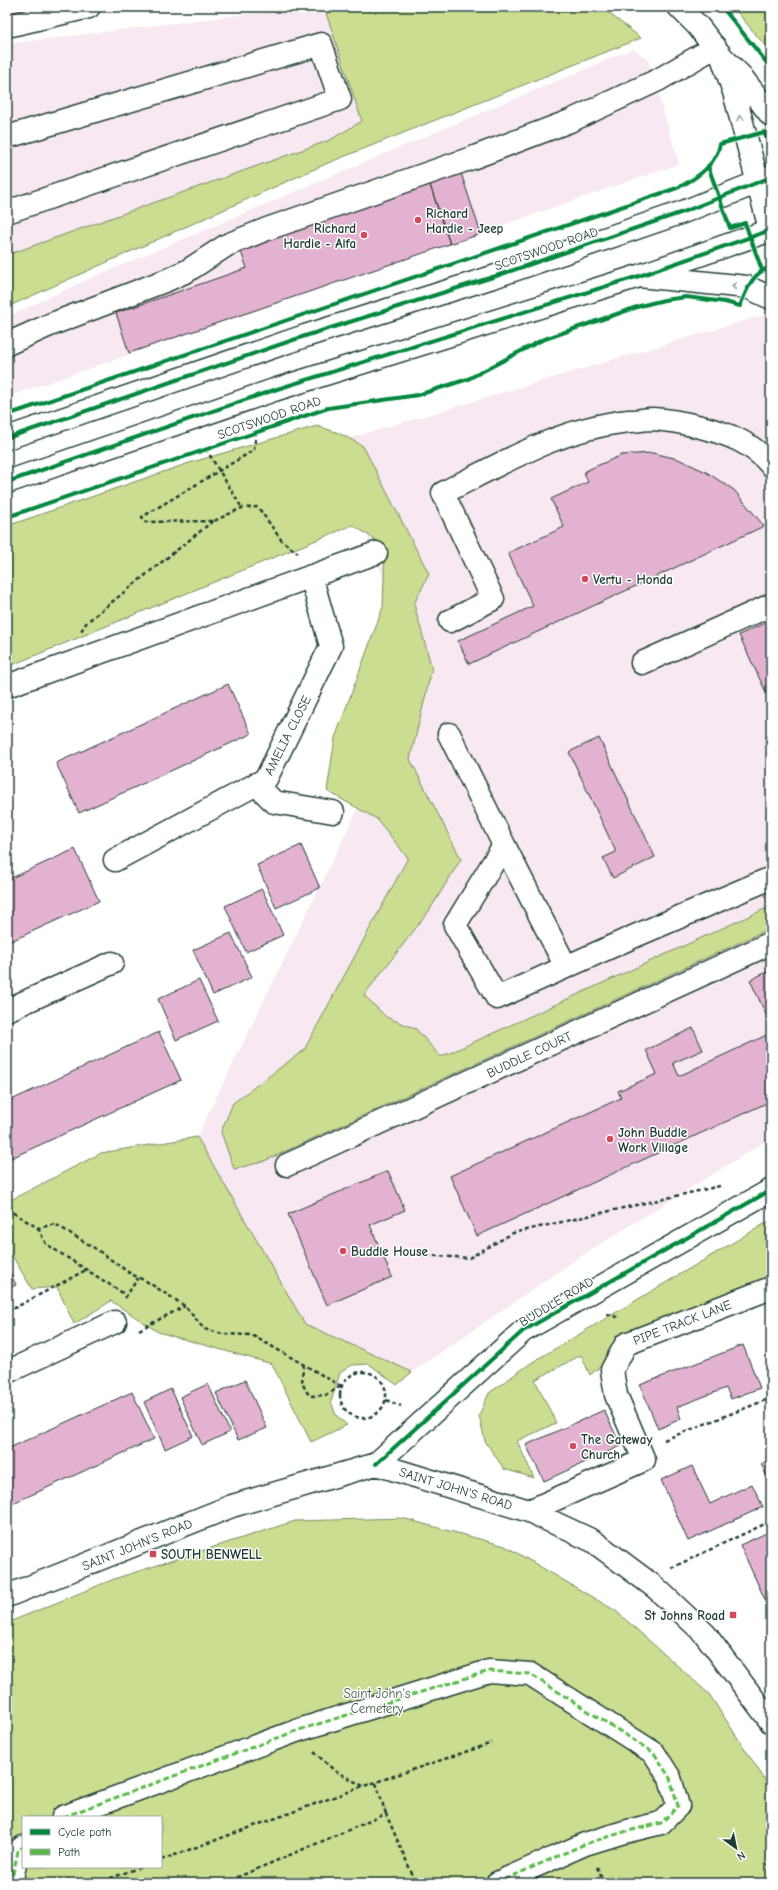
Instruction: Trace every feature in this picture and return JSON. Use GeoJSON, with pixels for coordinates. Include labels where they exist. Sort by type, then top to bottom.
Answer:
{"type":"FeatureCollection","features":[{"type":"Feature","properties":{"kind":"street"},"geometry":{"type":"LineString","coordinates":[[7,26],[89,7]]}},
{"type":"Feature","properties":{"kind":"street"},"geometry":{"type":"LineString","coordinates":[[679,7],[698,26],[740,75],[771,115]]}},
{"type":"Feature","properties":{"kind":"street"},"geometry":{"type":"LineString","coordinates":[[7,137],[321,44],[340,99],[7,212]]}},
{"type":"Feature","properties":{"kind":"street"},"geometry":{"type":"LineString","coordinates":[[719,52],[764,180],[771,231]]}},
{"type":"Feature","properties":{"kind":"street"},"geometry":{"type":"LineString","coordinates":[[7,344],[52,324],[187,271],[227,245],[404,180],[472,158],[570,121],[719,52]]}},
{"type":"Feature","properties":{"kind":"street"},"geometry":{"type":"LineString","coordinates":[[740,75],[771,90]]}},
{"type":"Feature","properties":{"kind":"street","name":"SCOTSWOOD ROAD"},"geometry":{"type":"LineString","coordinates":[[7,438],[305,336],[511,271],[683,212],[764,180]]}},
{"type":"Feature","properties":{"kind":"street","name":"SCOTSWOOD ROAD"},"geometry":{"type":"LineString","coordinates":[[7,482],[274,390],[639,276],[771,231]]}},
{"type":"Feature","properties":{"kind":"street"},"geometry":{"type":"LineString","coordinates":[[639,276],[748,287],[771,298]]}},
{"type":"Feature","properties":{"kind":"street"},"geometry":{"type":"LineString","coordinates":[[450,621],[493,599],[442,493],[546,442],[607,424],[652,419],[690,424],[720,432],[743,441],[767,454]]}},
{"type":"Feature","properties":{"kind":"street"},"geometry":{"type":"LineString","coordinates":[[7,686],[376,553]]}},
{"type":"Feature","properties":{"kind":"street","name":"AMELIA CLOSE"},"geometry":{"type":"LineString","coordinates":[[114,860],[266,779],[331,646],[319,574]]}},
{"type":"Feature","properties":{"kind":"street"},"geometry":{"type":"LineString","coordinates":[[642,663],[771,605]]}},
{"type":"Feature","properties":{"kind":"street"},"geometry":{"type":"LineString","coordinates":[[449,734],[566,967]]}},
{"type":"Feature","properties":{"kind":"street"},"geometry":{"type":"LineString","coordinates":[[256,784],[274,802],[333,812]]}},
{"type":"Feature","properties":{"kind":"street"},"geometry":{"type":"LineString","coordinates":[[504,845],[455,925],[497,998],[771,878]]}},
{"type":"Feature","properties":{"kind":"street","name":"BUDDLE COURT"},"geometry":{"type":"LineString","coordinates":[[287,1165],[771,943]]}},
{"type":"Feature","properties":{"kind":"street"},"geometry":{"type":"LineString","coordinates":[[7,1010],[112,963]]}},
{"type":"Feature","properties":{"kind":"street","name":"BUDDLE ROAD"},"geometry":{"type":"LineString","coordinates":[[376,1464],[523,1331],[569,1303],[764,1194]]}},
{"type":"Feature","properties":{"kind":"street","name":"PIPE TRACK LANE"},"geometry":{"type":"LineString","coordinates":[[639,1449],[616,1395],[612,1370],[626,1344],[771,1288]]}},
{"type":"Feature","properties":{"kind":"street"},"geometry":{"type":"LineString","coordinates":[[7,1372],[115,1322]]}},
{"type":"Feature","properties":{"kind":"street"},"geometry":{"type":"LineString","coordinates":[[529,1511],[644,1460],[639,1449]]}},
{"type":"Feature","properties":{"kind":"street","name":"SAINT JOHN'S ROAD"},"geometry":{"type":"LineString","coordinates":[[7,1596],[232,1506],[376,1464],[529,1511],[593,1541],[656,1588],[705,1634],[771,1722]]}},
{"type":"Feature","properties":{"kind":"street"},"geometry":{"type":"LineString","coordinates":[[66,1816],[299,1730],[489,1670],[530,1674],[654,1753],[670,1778],[678,1806],[661,1823],[624,1832],[586,1844],[497,1883]]}},
{"type":"Feature","properties":{"kind":"street"},"geometry":{"type":"LineString","coordinates":[[11,1883],[18,1851],[22,1848]]}},
{"type":"Feature","properties":{"kind":"path"},"geometry":{"type":"LineString","coordinates":[[214,520],[145,522],[142,517],[254,450],[256,432]]}},
{"type":"Feature","properties":{"kind":"path"},"geometry":{"type":"LineString","coordinates":[[206,450],[242,508]]}},
{"type":"Feature","properties":{"kind":"path"},"geometry":{"type":"LineString","coordinates":[[79,634],[87,622],[214,520],[242,508],[258,507],[282,541],[319,574]]}},
{"type":"Feature","properties":{"kind":"path"},"geometry":{"type":"LineString","coordinates":[[392,1253],[469,1258],[513,1233],[720,1186],[764,1194]]}},
{"type":"Feature","properties":{"kind":"path"},"geometry":{"type":"LineString","coordinates":[[7,1209],[38,1228],[46,1244],[126,1295]]}},
{"type":"Feature","properties":{"kind":"path"},"geometry":{"type":"LineString","coordinates":[[38,1228],[55,1224],[96,1249],[131,1274],[146,1281],[185,1306],[204,1329],[223,1334],[252,1335],[341,1386]]}},
{"type":"Feature","properties":{"kind":"path"},"geometry":{"type":"LineString","coordinates":[[7,1312],[87,1270]]}},
{"type":"Feature","properties":{"kind":"path"},"geometry":{"type":"LineString","coordinates":[[569,1303],[662,1330]]}},
{"type":"Feature","properties":{"kind":"path"},"geometry":{"type":"LineString","coordinates":[[115,1322],[136,1332],[185,1306]]}},
{"type":"Feature","properties":{"kind":"path"},"geometry":{"type":"LineString","coordinates":[[304,1364],[302,1377],[304,1388],[310,1396],[326,1395],[341,1386],[351,1374],[366,1372],[373,1374],[384,1384],[386,1400],[383,1407],[371,1416],[356,1417],[344,1408],[340,1401],[341,1386]]}},
{"type":"Feature","properties":{"kind":"path"},"geometry":{"type":"LineString","coordinates":[[639,1449],[771,1398]]}},
{"type":"Feature","properties":{"kind":"path"},"geometry":{"type":"LineString","coordinates":[[646,1580],[771,1521]]}},
{"type":"Feature","properties":{"kind":"path"},"geometry":{"type":"LineString","coordinates":[[299,1730],[303,1739],[322,1762],[335,1772],[364,1786]]}},
{"type":"Feature","properties":{"kind":"path"},"geometry":{"type":"LineString","coordinates":[[162,1860],[364,1786],[492,1743]]}},
{"type":"Feature","properties":{"kind":"path"},"geometry":{"type":"LineString","coordinates":[[376,1783],[386,1814],[416,1883]]}},
{"type":"Feature","properties":{"kind":"path"},"geometry":{"type":"LineString","coordinates":[[224,1883],[386,1814]]}},
{"type":"Feature","properties":{"kind":"path"},"geometry":{"type":"LineString","coordinates":[[765,1883],[770,1881],[768,1865],[771,1863]]}},
{"type":"Feature","properties":{"kind":"path"},"geometry":{"type":"LineString","coordinates":[[97,1883],[138,1868]]}},
{"type":"Feature","properties":{"kind":"shaded area"},"geometry":{"type":"Polygon","coordinates":[[[304,7],[340,7],[371,131],[7,270],[7,44],[304,7]]]}},
{"type":"Feature","properties":{"kind":"shaded area"},"geometry":{"type":"Polygon","coordinates":[[[633,49],[648,59],[679,164],[7,397],[7,317],[84,281],[633,49]]]}},
{"type":"Feature","properties":{"kind":"shaded area"},"geometry":{"type":"Polygon","coordinates":[[[771,313],[771,1138],[584,1254],[412,1372],[305,1324],[197,1137],[423,676],[330,444],[771,313]]]}},
{"type":"Feature","properties":{"kind":"green space"},"geometry":{"type":"Polygon","coordinates":[[[324,7],[601,7],[641,38],[328,163],[7,307],[7,255],[330,140],[362,121],[324,7]]]}},
{"type":"Feature","properties":{"kind":"green space"},"geometry":{"type":"Polygon","coordinates":[[[733,7],[771,7],[771,53],[733,7]]]}},
{"type":"Feature","properties":{"kind":"green space"},"geometry":{"type":"Polygon","coordinates":[[[317,426],[339,433],[363,446],[429,574],[414,604],[432,669],[410,759],[461,859],[429,911],[364,995],[386,1017],[416,1029],[441,1057],[771,906],[771,928],[262,1162],[234,1169],[221,1132],[233,1103],[304,1050],[408,858],[377,819],[327,791],[335,738],[383,607],[385,546],[353,525],[7,667],[7,526],[189,463],[317,426]]]}},
{"type":"Feature","properties":{"kind":"green space"},"geometry":{"type":"Polygon","coordinates":[[[197,1137],[305,1324],[412,1372],[397,1385],[369,1364],[352,1365],[340,1373],[331,1402],[336,1415],[347,1425],[311,1442],[272,1364],[158,1332],[111,1301],[74,1324],[57,1287],[32,1289],[7,1247],[7,1202],[101,1153],[197,1137]]]}},
{"type":"Feature","properties":{"kind":"green space"},"geometry":{"type":"Polygon","coordinates":[[[771,1220],[771,1276],[619,1336],[607,1361],[590,1375],[581,1355],[535,1380],[556,1423],[517,1441],[534,1478],[504,1469],[485,1441],[479,1415],[489,1393],[531,1363],[771,1220]]]}},
{"type":"Feature","properties":{"kind":"green space","name":"Saint John's Cemetery"},"geometry":{"type":"Polygon","coordinates":[[[402,1518],[505,1546],[616,1611],[709,1694],[771,1789],[771,1883],[7,1883],[7,1623],[114,1579],[295,1521],[402,1518]]]}},
{"type":"Feature","properties":{"kind":"building"},"geometry":{"type":"Polygon","coordinates":[[[460,170],[481,234],[450,244],[429,182],[460,170]]]}},
{"type":"Feature","properties":{"kind":"building"},"geometry":{"type":"Polygon","coordinates":[[[429,182],[450,244],[129,353],[116,313],[247,268],[239,246],[429,182]]]}},
{"type":"Feature","properties":{"kind":"building","name":"Vertu - Honda"},"geometry":{"type":"Polygon","coordinates":[[[653,453],[678,459],[706,472],[734,490],[764,526],[469,664],[458,641],[533,606],[508,553],[564,527],[551,499],[588,482],[584,472],[592,468],[622,455],[653,453]]]}},
{"type":"Feature","properties":{"kind":"building"},"geometry":{"type":"Polygon","coordinates":[[[771,620],[771,703],[739,635],[771,620]]]}},
{"type":"Feature","properties":{"kind":"building"},"geometry":{"type":"Polygon","coordinates":[[[228,684],[251,734],[79,813],[56,763],[228,684]]]}},
{"type":"Feature","properties":{"kind":"building"},"geometry":{"type":"Polygon","coordinates":[[[599,738],[655,857],[613,878],[603,858],[616,852],[569,752],[599,738]]]}},
{"type":"Feature","properties":{"kind":"building"},"geometry":{"type":"Polygon","coordinates":[[[301,845],[320,888],[276,908],[257,865],[301,845]]]}},
{"type":"Feature","properties":{"kind":"building"},"geometry":{"type":"Polygon","coordinates":[[[75,849],[99,901],[7,943],[7,880],[75,849]]]}},
{"type":"Feature","properties":{"kind":"building"},"geometry":{"type":"Polygon","coordinates":[[[262,889],[283,935],[246,952],[225,906],[262,889]]]}},
{"type":"Feature","properties":{"kind":"building"},"geometry":{"type":"Polygon","coordinates":[[[231,933],[252,977],[213,995],[193,950],[231,933]]]}},
{"type":"Feature","properties":{"kind":"building"},"geometry":{"type":"Polygon","coordinates":[[[771,970],[771,1025],[750,980],[771,970]]]}},
{"type":"Feature","properties":{"kind":"building"},"geometry":{"type":"Polygon","coordinates":[[[199,980],[218,1021],[176,1040],[158,999],[199,980]]]}},
{"type":"Feature","properties":{"kind":"building","name":"John Buddle Work Village"},"geometry":{"type":"Polygon","coordinates":[[[693,1028],[703,1050],[673,1063],[679,1076],[771,1033],[771,1101],[477,1236],[450,1176],[621,1098],[618,1091],[657,1074],[646,1050],[693,1028]]]}},
{"type":"Feature","properties":{"kind":"building"},"geometry":{"type":"Polygon","coordinates":[[[159,1032],[181,1080],[7,1160],[7,1102],[159,1032]]]}},
{"type":"Feature","properties":{"kind":"building","name":"Buddle House"},"geometry":{"type":"Polygon","coordinates":[[[388,1171],[405,1210],[370,1225],[392,1277],[327,1305],[288,1214],[388,1171]]]}},
{"type":"Feature","properties":{"kind":"building"},"geometry":{"type":"Polygon","coordinates":[[[7,1266],[16,1285],[7,1289],[7,1266]]]}},
{"type":"Feature","properties":{"kind":"building"},"geometry":{"type":"Polygon","coordinates":[[[743,1345],[760,1388],[731,1399],[726,1388],[677,1407],[681,1419],[658,1429],[640,1385],[743,1345]]]}},
{"type":"Feature","properties":{"kind":"building"},"geometry":{"type":"Polygon","coordinates":[[[245,1380],[267,1428],[238,1440],[216,1393],[245,1380]]]}},
{"type":"Feature","properties":{"kind":"building"},"geometry":{"type":"Polygon","coordinates":[[[208,1384],[230,1432],[202,1445],[180,1397],[208,1384]]]}},
{"type":"Feature","properties":{"kind":"building"},"geometry":{"type":"Polygon","coordinates":[[[171,1389],[193,1436],[165,1449],[144,1402],[171,1389]]]}},
{"type":"Feature","properties":{"kind":"building"},"geometry":{"type":"Polygon","coordinates":[[[132,1392],[154,1439],[7,1506],[7,1449],[132,1392]]]}},
{"type":"Feature","properties":{"kind":"building","name":"The Gateway Church"},"geometry":{"type":"Polygon","coordinates":[[[604,1410],[621,1446],[544,1481],[526,1445],[604,1410]]]}},
{"type":"Feature","properties":{"kind":"building"},"geometry":{"type":"Polygon","coordinates":[[[771,1459],[771,1485],[761,1464],[771,1459]]]}},
{"type":"Feature","properties":{"kind":"building"},"geometry":{"type":"Polygon","coordinates":[[[692,1466],[710,1504],[752,1484],[763,1507],[688,1541],[661,1480],[692,1466]]]}},
{"type":"Feature","properties":{"kind":"building"},"geometry":{"type":"Polygon","coordinates":[[[771,1531],[771,1613],[740,1545],[771,1531]]]}},
{"type":"Feature","properties":{"kind":"marked path"},"geometry":{"type":"LineString","coordinates":[[66,1816],[299,1730],[489,1671],[530,1674],[654,1753],[670,1778],[678,1806],[661,1823],[585,1844],[497,1883]]}},
{"type":"Feature","properties":{"kind":"marked path"},"geometry":{"type":"LineString","coordinates":[[11,1883],[18,1851],[22,1848]]}},
{"type":"Feature","properties":{"kind":"cycle path"},"geometry":{"type":"LineString","coordinates":[[722,7],[771,68]]}},
{"type":"Feature","properties":{"kind":"cycle path"},"geometry":{"type":"LineString","coordinates":[[7,415],[677,188],[698,176],[710,165],[718,152],[720,144],[764,132],[771,147]]}},
{"type":"Feature","properties":{"kind":"cycle path"},"geometry":{"type":"LineString","coordinates":[[708,166],[730,228],[745,223],[762,270]]}},
{"type":"Feature","properties":{"kind":"cycle path"},"geometry":{"type":"LineString","coordinates":[[7,438],[305,336],[496,276],[683,212],[771,177]]}},
{"type":"Feature","properties":{"kind":"cycle path"},"geometry":{"type":"LineString","coordinates":[[7,482],[274,390],[639,276],[771,230]]}},
{"type":"Feature","properties":{"kind":"cycle path"},"geometry":{"type":"LineString","coordinates":[[7,517],[328,408],[418,395],[468,379],[542,340],[640,306],[664,300],[686,297],[725,302],[740,306],[751,282],[759,273],[771,267]]}},
{"type":"Feature","properties":{"kind":"cycle path"},"geometry":{"type":"LineString","coordinates":[[376,1464],[523,1331],[771,1190]]}},
{"type":"Feature","properties":{"kind":"place","name":"Richard Hardie - Jeep"},"geometry":{"type":"Point","coordinates":[418,220]}},
{"type":"Feature","properties":{"kind":"place","name":"Richard Hardie - Alfa"},"geometry":{"type":"Point","coordinates":[364,235]}},
{"type":"Feature","properties":{"kind":"place","name":"Vertu - Honda"},"geometry":{"type":"Point","coordinates":[585,579]}},
{"type":"Feature","properties":{"kind":"place","name":"John Buddle Work Village"},"geometry":{"type":"Point","coordinates":[610,1139]}},
{"type":"Feature","properties":{"kind":"place","name":"Buddle House"},"geometry":{"type":"Point","coordinates":[343,1251]}},
{"type":"Feature","properties":{"kind":"place","name":"The Gateway Church"},"geometry":{"type":"Point","coordinates":[573,1446]}},
{"type":"Feature","properties":{"kind":"place","name":"SOUTH BENWELL"},"geometry":{"type":"Point","coordinates":[153,1554]}},
{"type":"Feature","properties":{"kind":"place","name":"St Johns Road"},"geometry":{"type":"Point","coordinates":[733,1615]}}]}
